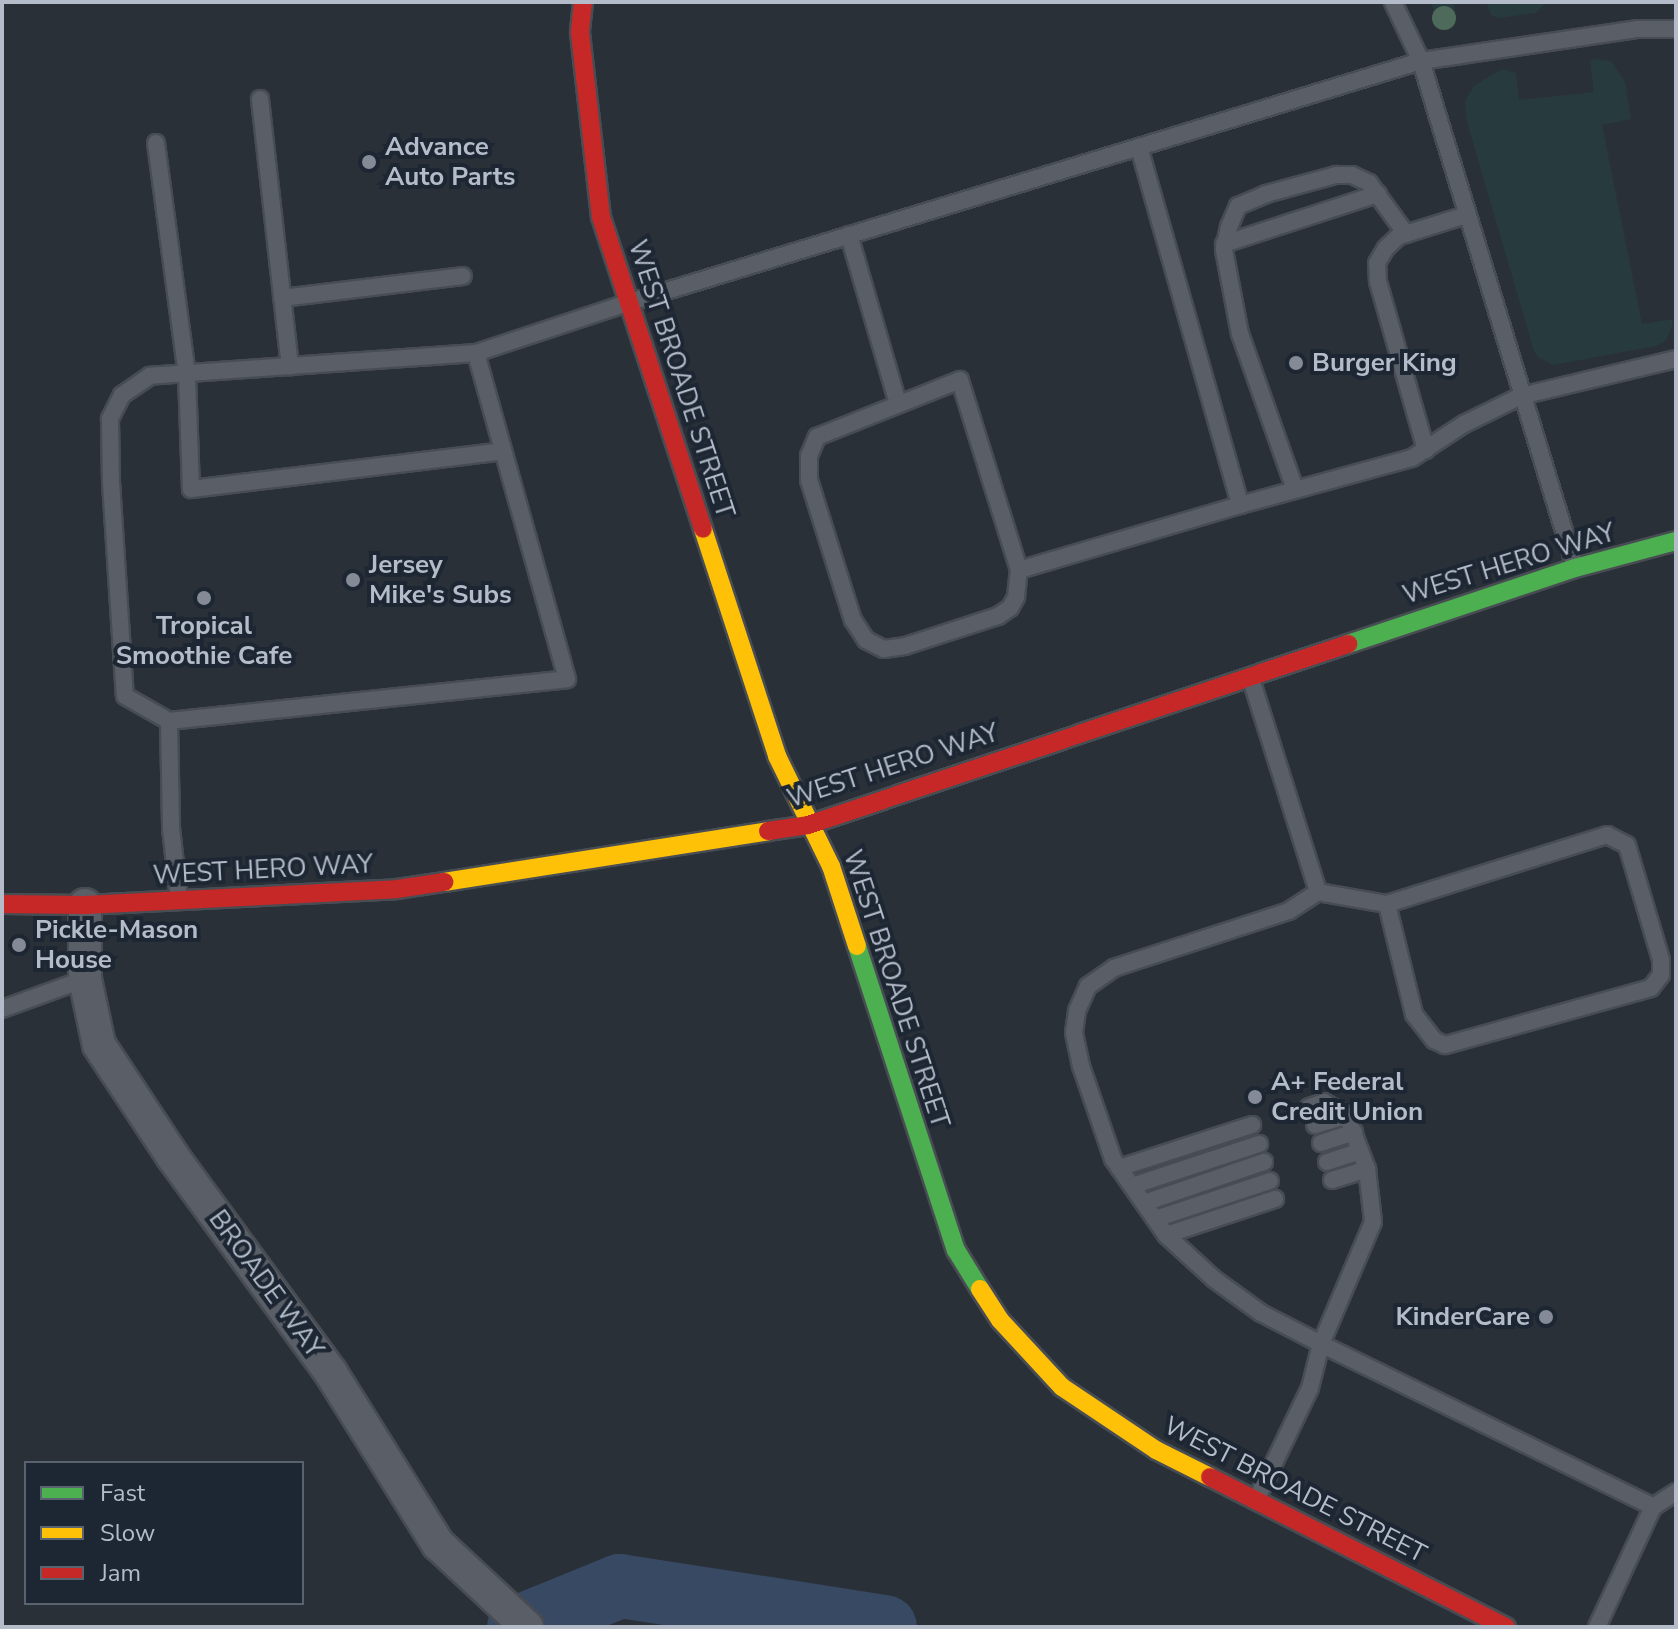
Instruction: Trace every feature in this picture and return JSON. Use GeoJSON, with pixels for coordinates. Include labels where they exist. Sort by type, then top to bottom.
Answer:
{"type":"FeatureCollection","features":[{"type":"Feature","properties":{"kind":"street","name":"WEST BROADE STREET"},"geometry":{"type":"LineString","coordinates":[[583,2],[580,33],[601,217],[773,747],[808,825],[831,866],[956,1250],[1000,1320],[1062,1387],[1156,1450],[1255,1503],[1506,1627]]}},
{"type":"Feature","properties":{"kind":"street","name":"WEST HERO WAY"},"geometry":{"type":"LineString","coordinates":[[2,904],[85,905],[397,889],[808,825],[1575,568],[1676,541]]}},
{"type":"Feature","properties":{"kind":"street","name":"BROADE WAY"},"geometry":{"type":"LineString","coordinates":[[85,905],[85,979],[99,1045],[173,1157],[331,1373],[438,1544],[516,1617]]}},
{"type":"Feature","properties":{"kind":"lane"},"geometry":{"type":"LineString","coordinates":[[1393,2],[1421,61],[1575,568]]}},
{"type":"Feature","properties":{"kind":"lane"},"geometry":{"type":"LineString","coordinates":[[476,353],[567,679],[169,721],[125,696],[111,482],[110,419],[122,395],[150,376],[476,353],[627,303],[1421,61],[1637,29],[1676,29]]}},
{"type":"Feature","properties":{"kind":"lane"},"geometry":{"type":"LineString","coordinates":[[260,99],[290,366]]}},
{"type":"Feature","properties":{"kind":"lane"},"geometry":{"type":"LineString","coordinates":[[156,143],[187,375],[191,489],[503,451]]}},
{"type":"Feature","properties":{"kind":"lane"},"geometry":{"type":"LineString","coordinates":[[1139,147],[1240,505]]}},
{"type":"Feature","properties":{"kind":"lane"},"geometry":{"type":"LineString","coordinates":[[1295,489],[1240,334],[1224,244],[1238,206],[1266,194],[1336,175],[1352,175],[1369,183],[1406,234]]}},
{"type":"Feature","properties":{"kind":"lane"},"geometry":{"type":"LineString","coordinates":[[1224,244],[1378,194]]}},
{"type":"Feature","properties":{"kind":"lane"},"geometry":{"type":"LineString","coordinates":[[1426,450],[1378,281],[1377,263],[1386,248],[1406,234],[1466,215]]}},
{"type":"Feature","properties":{"kind":"lane"},"geometry":{"type":"LineString","coordinates":[[849,235],[898,404]]}},
{"type":"Feature","properties":{"kind":"lane"},"geometry":{"type":"LineString","coordinates":[[282,298],[463,276]]}},
{"type":"Feature","properties":{"kind":"lane"},"geometry":{"type":"LineString","coordinates":[[1019,570],[1412,458],[1464,424],[1521,396],[1676,359]]}},
{"type":"Feature","properties":{"kind":"lane"},"geometry":{"type":"LineString","coordinates":[[960,380],[1019,570],[1016,597],[1010,608],[998,616],[905,646],[884,649],[866,640],[853,620],[809,480],[809,456],[817,437],[960,380]]}},
{"type":"Feature","properties":{"kind":"lane"},"geometry":{"type":"LineString","coordinates":[[1250,675],[1318,892]]}},
{"type":"Feature","properties":{"kind":"lane"},"geometry":{"type":"LineString","coordinates":[[169,721],[171,828],[179,900]]}},
{"type":"Feature","properties":{"kind":"lane"},"geometry":{"type":"LineString","coordinates":[[1387,904],[1414,1014],[1434,1040],[1445,1045],[1651,988],[1661,975],[1661,960],[1627,845],[1618,837],[1607,835],[1566,846],[1387,904],[1318,892],[1289,911],[1114,968],[1088,986],[1077,1011],[1074,1033],[1081,1066],[1119,1168],[1166,1235],[1214,1279],[1261,1313],[1653,1507]]}},
{"type":"Feature","properties":{"kind":"lane"},"geometry":{"type":"LineString","coordinates":[[2,1009],[85,979]]}},
{"type":"Feature","properties":{"kind":"lane"},"geometry":{"type":"LineString","coordinates":[[1255,1503],[1310,1388],[1321,1344],[1373,1222],[1367,1169],[1350,1124],[1324,1102],[1309,1107]]}},
{"type":"Feature","properties":{"kind":"lane"},"geometry":{"type":"LineString","coordinates":[[1315,1125],[1350,1124]]}},
{"type":"Feature","properties":{"kind":"lane"},"geometry":{"type":"LineString","coordinates":[[1321,1143],[1350,1124]]}},
{"type":"Feature","properties":{"kind":"lane"},"geometry":{"type":"LineString","coordinates":[[1119,1168],[1252,1125]]}},
{"type":"Feature","properties":{"kind":"lane"},"geometry":{"type":"LineString","coordinates":[[1132,1186],[1259,1144]]}},
{"type":"Feature","properties":{"kind":"lane"},"geometry":{"type":"LineString","coordinates":[[1327,1162],[1360,1151]]}},
{"type":"Feature","properties":{"kind":"lane"},"geometry":{"type":"LineString","coordinates":[[1144,1203],[1264,1162]]}},
{"type":"Feature","properties":{"kind":"lane"},"geometry":{"type":"LineString","coordinates":[[1332,1180],[1367,1169]]}},
{"type":"Feature","properties":{"kind":"lane"},"geometry":{"type":"LineString","coordinates":[[1155,1219],[1270,1181]]}},
{"type":"Feature","properties":{"kind":"lane"},"geometry":{"type":"LineString","coordinates":[[1166,1235],[1275,1199]]}},
{"type":"Feature","properties":{"kind":"lane"},"geometry":{"type":"LineString","coordinates":[[1597,1627],[1653,1507],[1676,1492]]}},
{"type":"Feature","properties":{"kind":"green space"},"geometry":{"type":"Polygon","coordinates":[[[1431,2],[1454,2],[1453,27],[1438,23],[1431,2]]]}},
{"type":"Feature","properties":{"kind":"green space"},"geometry":{"type":"Polygon","coordinates":[[[1486,2],[1546,2],[1536,13],[1499,18],[1491,15],[1486,2]]]}},
{"type":"Feature","properties":{"kind":"green space"},"geometry":{"type":"Polygon","coordinates":[[[1594,59],[1611,61],[1625,82],[1631,119],[1602,125],[1642,324],[1673,319],[1666,340],[1656,346],[1553,365],[1538,357],[1534,351],[1467,122],[1465,101],[1474,86],[1502,69],[1516,73],[1519,100],[1594,92],[1590,62],[1594,59]]]}},
{"type":"Feature","properties":{"kind":"waterway"},"geometry":{"type":"LineString","coordinates":[[519,1627],[620,1586],[885,1627]]}},
{"type":"Feature","properties":{"kind":"traffic: fast"},"geometry":{"type":"LineString","coordinates":[[1348,644],[1575,568],[1676,541]]}},
{"type":"Feature","properties":{"kind":"traffic: fast"},"geometry":{"type":"LineString","coordinates":[[857,946],[956,1250],[980,1289]]}},
{"type":"Feature","properties":{"kind":"traffic: slow"},"geometry":{"type":"LineString","coordinates":[[703,529],[777,756],[831,866],[857,946]]}},
{"type":"Feature","properties":{"kind":"traffic: slow"},"geometry":{"type":"LineString","coordinates":[[444,882],[768,831]]}},
{"type":"Feature","properties":{"kind":"traffic: slow"},"geometry":{"type":"LineString","coordinates":[[980,1289],[1000,1320],[1062,1387],[1156,1450],[1210,1477]]}},
{"type":"Feature","properties":{"kind":"traffic: jam"},"geometry":{"type":"LineString","coordinates":[[583,2],[580,33],[601,217],[703,529]]}},
{"type":"Feature","properties":{"kind":"traffic: jam"},"geometry":{"type":"LineString","coordinates":[[768,831],[808,825],[1348,644]]}},
{"type":"Feature","properties":{"kind":"traffic: jam"},"geometry":{"type":"LineString","coordinates":[[2,904],[85,905],[397,889],[444,882]]}},
{"type":"Feature","properties":{"kind":"traffic: jam"},"geometry":{"type":"LineString","coordinates":[[1210,1477],[1506,1627]]}},
{"type":"Feature","properties":{"kind":"place","name":"Advance Auto Parts"},"geometry":{"type":"Point","coordinates":[369,162]}},
{"type":"Feature","properties":{"kind":"place","name":"Burger King"},"geometry":{"type":"Point","coordinates":[1296,363]}},
{"type":"Feature","properties":{"kind":"place","name":"Jersey Mike's Subs"},"geometry":{"type":"Point","coordinates":[353,580]}},
{"type":"Feature","properties":{"kind":"place","name":"Tropical Smoothie Cafe"},"geometry":{"type":"Point","coordinates":[204,598]}},
{"type":"Feature","properties":{"kind":"place","name":"Pickle-Mason House"},"geometry":{"type":"Point","coordinates":[19,945]}},
{"type":"Feature","properties":{"kind":"place","name":"A+ Federal Credit Union"},"geometry":{"type":"Point","coordinates":[1255,1097]}},
{"type":"Feature","properties":{"kind":"place","name":"KinderCare"},"geometry":{"type":"Point","coordinates":[1546,1317]}}]}
